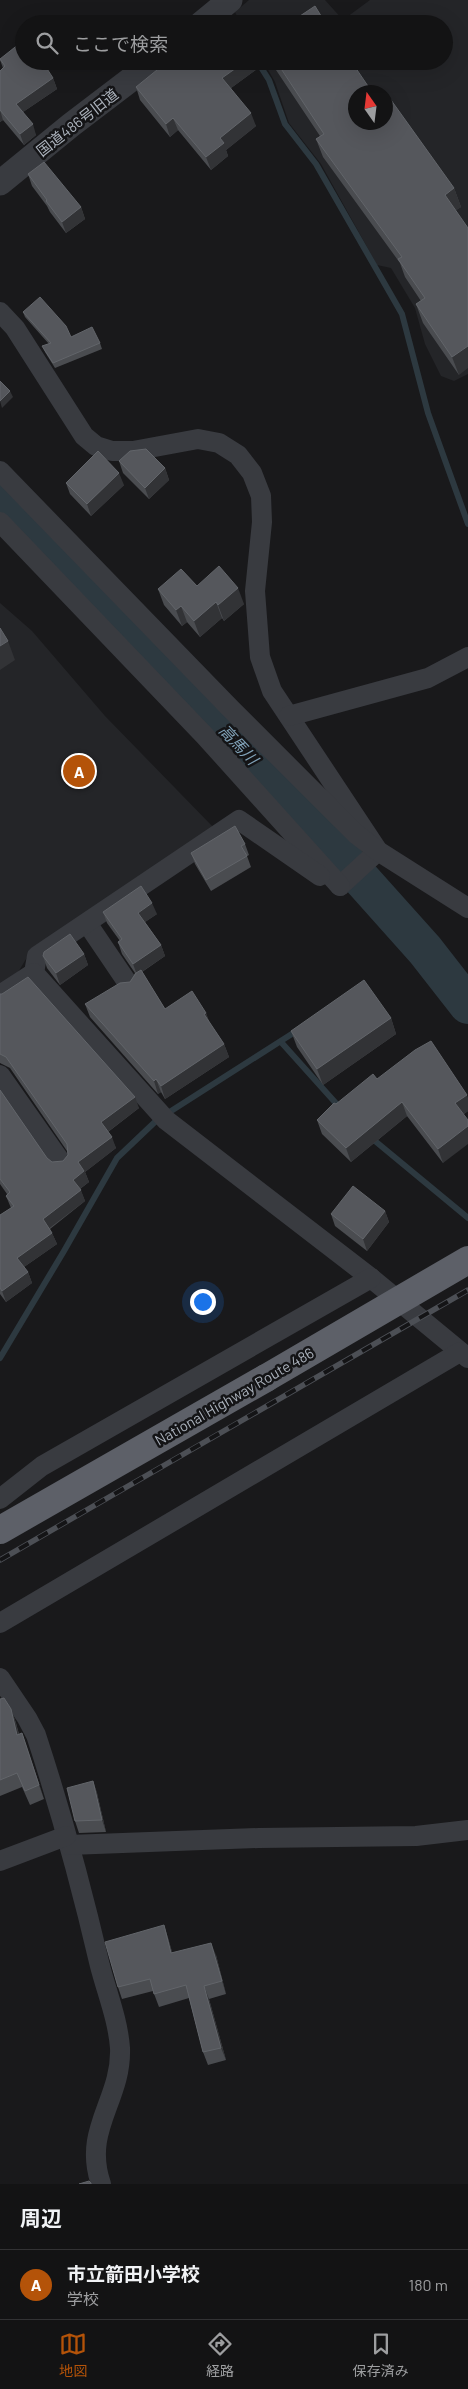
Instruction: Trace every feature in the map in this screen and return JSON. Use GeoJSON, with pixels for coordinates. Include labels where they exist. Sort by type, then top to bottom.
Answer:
{"type":"FeatureCollection","features":[{"type":"Feature","properties":{"kind":"highway","name":"National Highway Route 486"},"geometry":{"type":"LineString","coordinates":[[0,1530],[468,1260]]}},
{"type":"Feature","properties":{"kind":"street"},"geometry":{"type":"LineString","coordinates":[[212,15],[230,0]]}},
{"type":"Feature","properties":{"kind":"street","name":"国道486号旧道"},"geometry":{"type":"LineString","coordinates":[[0,183],[71,125],[143,70]]}},
{"type":"Feature","properties":{"kind":"street"},"geometry":{"type":"LineString","coordinates":[[0,312],[15,328],[75,424],[84,436],[96,446],[112,452],[133,451],[198,439],[219,442],[238,455],[252,473],[261,496],[262,513],[255,591],[260,657],[272,691],[374,855]]}},
{"type":"Feature","properties":{"kind":"street"},"geometry":{"type":"LineString","coordinates":[[0,471],[231,709],[356,834],[374,855],[468,908]]}},
{"type":"Feature","properties":{"kind":"street"},"geometry":{"type":"LineString","coordinates":[[0,522],[343,883]]}},
{"type":"Feature","properties":{"kind":"street"},"geometry":{"type":"LineString","coordinates":[[289,716],[428,678],[468,657]]}},
{"type":"Feature","properties":{"kind":"street"},"geometry":{"type":"LineString","coordinates":[[0,995],[34,974],[37,956],[239,820],[326,880],[343,883]]}},
{"type":"Feature","properties":{"kind":"street"},"geometry":{"type":"LineString","coordinates":[[343,883],[374,855]]}},
{"type":"Feature","properties":{"kind":"street"},"geometry":{"type":"LineString","coordinates":[[87,923],[129,986]]}},
{"type":"Feature","properties":{"kind":"street"},"geometry":{"type":"LineString","coordinates":[[0,1623],[464,1355],[371,1278],[162,1116],[34,974]]}},
{"type":"Feature","properties":{"kind":"street"},"geometry":{"type":"LineString","coordinates":[[0,1075],[61,1162]]}},
{"type":"Feature","properties":{"kind":"street"},"geometry":{"type":"LineString","coordinates":[[0,1499],[42,1466],[371,1278]]}},
{"type":"Feature","properties":{"kind":"street"},"geometry":{"type":"LineString","coordinates":[[0,1678],[36,1735],[68,1841],[119,2043],[119,2062],[114,2088],[95,2146],[96,2166],[101,2184]]}},
{"type":"Feature","properties":{"kind":"street"},"geometry":{"type":"LineString","coordinates":[[0,1861],[68,1841],[416,1836],[468,1830]]}},
{"type":"Feature","properties":{"kind":"shaded area"},"geometry":{"type":"Polygon","coordinates":[[[249,0],[325,0],[338,15],[236,15],[235,12],[249,0]]]}},
{"type":"Feature","properties":{"kind":"shaded area"},"geometry":{"type":"Polygon","coordinates":[[[370,0],[468,0],[468,374],[454,381],[441,376],[425,344],[415,308],[391,268],[377,265],[321,164],[289,123],[275,82],[268,70],[453,70],[453,15],[350,15],[370,0]]]}},
{"type":"Feature","properties":{"kind":"shaded area"},"geometry":{"type":"Polygon","coordinates":[[[0,603],[32,631],[105,716],[213,827],[29,954],[14,979],[0,987],[0,603]]]}},
{"type":"Feature","properties":{"kind":"building"},"geometry":{"type":"Polygon","coordinates":[[[315,6],[320,15],[302,15],[315,6]]]}},
{"type":"Feature","properties":{"kind":"building"},"geometry":{"type":"Polygon","coordinates":[[[15,47],[15,70],[48,70],[53,78],[16,104],[33,124],[20,134],[0,110],[0,71],[5,66],[0,59],[15,47]]]}},
{"type":"Feature","properties":{"kind":"building"},"geometry":{"type":"Polygon","coordinates":[[[157,70],[233,70],[222,78],[251,113],[220,138],[224,143],[206,157],[173,118],[166,124],[136,87],[157,70]]]}},
{"type":"Feature","properties":{"kind":"building"},"geometry":{"type":"Polygon","coordinates":[[[282,70],[357,70],[367,85],[348,85],[348,130],[393,130],[393,103],[454,188],[445,195],[468,228],[468,346],[452,357],[416,304],[425,298],[398,259],[402,257],[316,139],[324,134],[282,70]]]}},
{"type":"Feature","properties":{"kind":"building"},"geometry":{"type":"Polygon","coordinates":[[[44,162],[81,207],[62,222],[28,174],[44,162]]]}},
{"type":"Feature","properties":{"kind":"building"},"geometry":{"type":"Polygon","coordinates":[[[40,297],[66,326],[71,337],[92,327],[100,343],[53,363],[42,346],[51,343],[23,312],[40,297]]]}},
{"type":"Feature","properties":{"kind":"building"},"geometry":{"type":"Polygon","coordinates":[[[0,381],[10,391],[0,401],[0,381]]]}},
{"type":"Feature","properties":{"kind":"building"},"geometry":{"type":"Polygon","coordinates":[[[146,449],[165,468],[145,488],[119,461],[130,451],[146,449]]]}},
{"type":"Feature","properties":{"kind":"building"},"geometry":{"type":"Polygon","coordinates":[[[98,451],[119,473],[87,504],[66,483],[98,451]]]}},
{"type":"Feature","properties":{"kind":"building"},"geometry":{"type":"Polygon","coordinates":[[[219,566],[238,588],[218,605],[216,602],[194,621],[181,606],[176,610],[158,589],[181,569],[197,586],[219,566]]]}},
{"type":"Feature","properties":{"kind":"building"},"geometry":{"type":"Polygon","coordinates":[[[0,628],[8,641],[0,646],[0,628]]]}},
{"type":"Feature","properties":{"kind":"building"},"geometry":{"type":"Polygon","coordinates":[[[235,826],[245,844],[241,846],[247,856],[206,880],[191,853],[235,826]]]}},
{"type":"Feature","properties":{"kind":"building"},"geometry":{"type":"Polygon","coordinates":[[[141,886],[152,903],[138,913],[161,945],[133,964],[118,942],[122,939],[103,912],[141,886]]]}},
{"type":"Feature","properties":{"kind":"building"},"geometry":{"type":"Polygon","coordinates":[[[70,934],[84,954],[56,973],[43,956],[44,952],[70,934]]]}},
{"type":"Feature","properties":{"kind":"building"},"geometry":{"type":"Polygon","coordinates":[[[141,970],[165,1009],[192,991],[206,1013],[204,1014],[224,1044],[161,1086],[156,1079],[154,1081],[85,1004],[120,983],[130,982],[136,973],[141,970]]]}},
{"type":"Feature","properties":{"kind":"building"},"geometry":{"type":"Polygon","coordinates":[[[28,977],[135,1097],[101,1122],[112,1137],[78,1162],[84,1171],[73,1180],[81,1190],[43,1219],[52,1233],[17,1258],[28,1272],[2,1291],[0,1288],[0,1215],[14,1206],[6,1196],[10,1192],[0,1179],[0,1090],[47,1158],[52,1162],[63,1161],[68,1155],[67,1144],[6,1057],[0,1054],[0,994],[28,977]]]}},
{"type":"Feature","properties":{"kind":"building"},"geometry":{"type":"Polygon","coordinates":[[[364,980],[391,1018],[317,1069],[291,1031],[364,980]]]}},
{"type":"Feature","properties":{"kind":"building"},"geometry":{"type":"Polygon","coordinates":[[[431,1041],[467,1095],[455,1103],[468,1120],[468,1126],[438,1149],[402,1102],[346,1148],[317,1120],[334,1103],[336,1104],[373,1074],[377,1079],[415,1050],[431,1041]]]}},
{"type":"Feature","properties":{"kind":"building"},"geometry":{"type":"Polygon","coordinates":[[[353,1186],[385,1211],[363,1239],[331,1214],[353,1186]]]}},
{"type":"Feature","properties":{"kind":"building"},"geometry":{"type":"Polygon","coordinates":[[[4,1698],[11,1709],[17,1735],[22,1733],[39,1785],[25,1791],[17,1773],[0,1780],[0,1699],[4,1698]]]}},
{"type":"Feature","properties":{"kind":"building"},"geometry":{"type":"Polygon","coordinates":[[[93,1781],[102,1820],[75,1821],[67,1788],[93,1781]]]}},
{"type":"Feature","properties":{"kind":"building"},"geometry":{"type":"Polygon","coordinates":[[[164,1925],[171,1953],[211,1943],[222,1981],[204,1986],[221,2048],[203,2052],[186,1985],[154,1994],[150,1979],[118,1987],[105,1942],[164,1925]]]}},
{"type":"Feature","properties":{"kind":"building"},"geometry":{"type":"Polygon","coordinates":[[[89,2181],[91,2184],[79,2184],[89,2181]]]}},
{"type":"Feature","properties":{"kind":"waterway"},"geometry":{"type":"LineString","coordinates":[[263,70],[269,80],[285,124],[316,164],[402,314],[428,413],[468,524]]}},
{"type":"Feature","properties":{"kind":"waterway","name":"高馬川"},"geometry":{"type":"LineString","coordinates":[[0,492],[123,623],[158,656],[332,846],[425,950],[468,1005]]}},
{"type":"Feature","properties":{"kind":"waterway","name":"高馬川"},"geometry":{"type":"LineString","coordinates":[[418,954],[434,946]]}},
{"type":"Feature","properties":{"kind":"waterway"},"geometry":{"type":"LineString","coordinates":[[0,1358],[117,1158],[157,1120],[298,1030]]}},
{"type":"Feature","properties":{"kind":"waterway"},"geometry":{"type":"LineString","coordinates":[[281,1042],[342,1110]]}},
{"type":"Feature","properties":{"kind":"waterway"},"geometry":{"type":"LineString","coordinates":[[369,1136],[468,1218]]}},
{"type":"Feature","properties":{"kind":"railway"},"geometry":{"type":"LineString","coordinates":[[0,1560],[468,1290]]}},
{"type":"Feature","properties":{"kind":"place","name":"市立箭田小学校"},"geometry":{"type":"Point","coordinates":[79,771]}}]}
